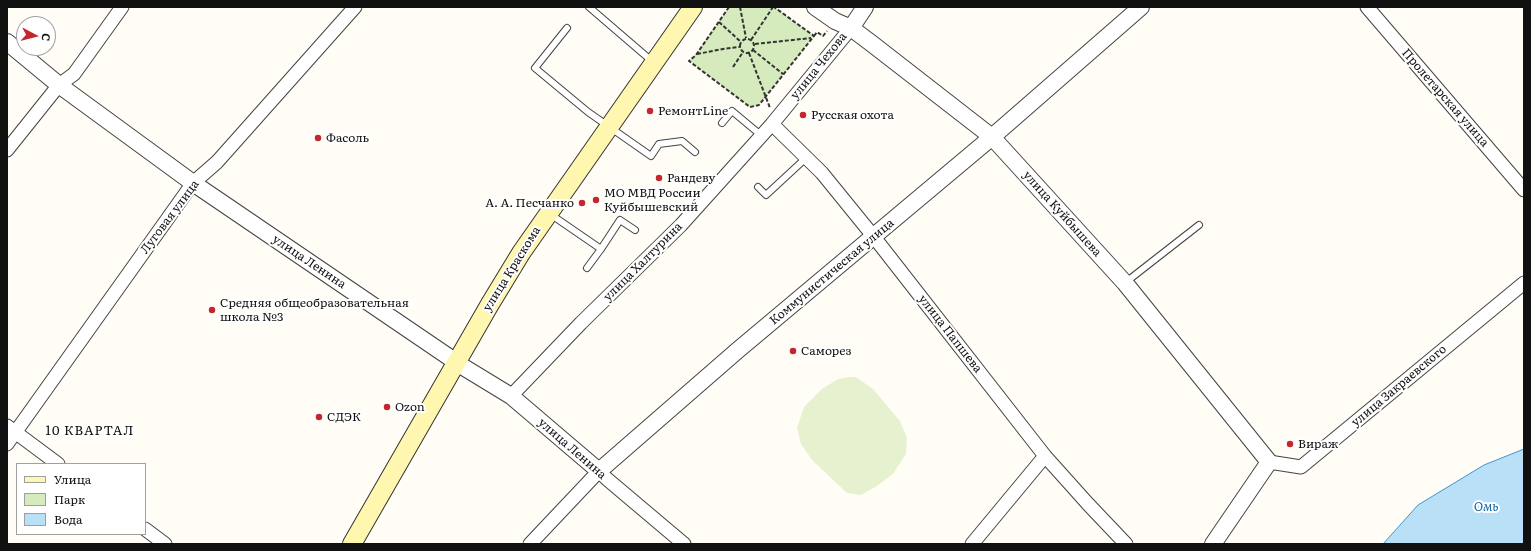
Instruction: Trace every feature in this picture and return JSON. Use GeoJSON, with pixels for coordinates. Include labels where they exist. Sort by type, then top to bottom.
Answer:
{"type":"FeatureCollection","features":[{"type":"Feature","properties":{"kind":"main road","name":"улица Краскома"},"geometry":{"type":"LineString","coordinates":[[352,544],[521,253],[693,7]]}},
{"type":"Feature","properties":{"kind":"street"},"geometry":{"type":"LineString","coordinates":[[7,150],[59,85],[74,74],[122,7]]}},
{"type":"Feature","properties":{"kind":"street","name":"Луговая улица"},"geometry":{"type":"LineString","coordinates":[[7,444],[11,429],[193,183],[217,162],[355,7]]}},
{"type":"Feature","properties":{"kind":"street","name":"улица Куйбышева"},"geometry":{"type":"LineString","coordinates":[[815,7],[835,21],[851,28],[992,137],[1125,283],[1270,462]]}},
{"type":"Feature","properties":{"kind":"street","name":"улица Чехова"},"geometry":{"type":"LineString","coordinates":[[774,122],[851,28],[865,7]]}},
{"type":"Feature","properties":{"kind":"street","name":"Коммунистическая улица"},"geometry":{"type":"LineString","coordinates":[[530,544],[599,471],[738,350],[992,137],[1141,7]]}},
{"type":"Feature","properties":{"kind":"street","name":"Пролетарская улица"},"geometry":{"type":"LineString","coordinates":[[1367,7],[1524,190]]}},
{"type":"Feature","properties":{"kind":"street","name":"улица Ленина"},"geometry":{"type":"LineString","coordinates":[[7,42],[59,85],[193,183],[457,362],[511,396],[599,471],[606,479],[684,544]]}},
{"type":"Feature","properties":{"kind":"street","name":"улица Халтурина"},"geometry":{"type":"LineString","coordinates":[[511,396],[581,323],[681,225],[774,122]]}},
{"type":"Feature","properties":{"kind":"street","name":"улица Папшева"},"geometry":{"type":"LineString","coordinates":[[774,122],[806,158],[822,173],[874,237],[1045,456],[1126,544]]}},
{"type":"Feature","properties":{"kind":"street","name":"улица Закраевского"},"geometry":{"type":"LineString","coordinates":[[1270,462],[1301,467],[1524,283]]}},
{"type":"Feature","properties":{"kind":"street"},"geometry":{"type":"LineString","coordinates":[[11,429],[57,463]]}},
{"type":"Feature","properties":{"kind":"street"},"geometry":{"type":"LineString","coordinates":[[972,544],[1045,456]]}},
{"type":"Feature","properties":{"kind":"street"},"geometry":{"type":"LineString","coordinates":[[1213,544],[1270,462]]}},
{"type":"Feature","properties":{"kind":"street"},"geometry":{"type":"LineString","coordinates":[[146,530],[165,544]]}},
{"type":"Feature","properties":{"kind":"lane"},"geometry":{"type":"LineString","coordinates":[[589,7],[654,62]]}},
{"type":"Feature","properties":{"kind":"lane"},"geometry":{"type":"LineString","coordinates":[[567,28],[535,68],[588,112],[650,156],[659,144],[682,140],[695,152]]}},
{"type":"Feature","properties":{"kind":"lane"},"geometry":{"type":"LineString","coordinates":[[722,123],[732,111],[762,136]]}},
{"type":"Feature","properties":{"kind":"lane"},"geometry":{"type":"LineString","coordinates":[[758,187],[766,196],[806,158]]}},
{"type":"Feature","properties":{"kind":"lane"},"geometry":{"type":"LineString","coordinates":[[549,213],[601,249]]}},
{"type":"Feature","properties":{"kind":"lane"},"geometry":{"type":"LineString","coordinates":[[587,268],[620,220],[635,230]]}},
{"type":"Feature","properties":{"kind":"lane"},"geometry":{"type":"LineString","coordinates":[[1125,283],[1199,225]]}},
{"type":"Feature","properties":{"kind":"path"},"geometry":{"type":"LineString","coordinates":[[729,7],[696,54],[689,60],[750,107],[759,105],[814,36],[773,7],[751,40]]}},
{"type":"Feature","properties":{"kind":"path"},"geometry":{"type":"LineString","coordinates":[[740,7],[746,38]]}},
{"type":"Feature","properties":{"kind":"path"},"geometry":{"type":"LineString","coordinates":[[719,22],[741,42]]}},
{"type":"Feature","properties":{"kind":"path"},"geometry":{"type":"LineString","coordinates":[[746,38],[755,44]]}},
{"type":"Feature","properties":{"kind":"path"},"geometry":{"type":"LineString","coordinates":[[746,38],[741,42],[740,47],[743,52],[749,53],[753,50],[755,44]]}},
{"type":"Feature","properties":{"kind":"path"},"geometry":{"type":"LineString","coordinates":[[755,44],[812,38]]}},
{"type":"Feature","properties":{"kind":"path"},"geometry":{"type":"LineString","coordinates":[[696,54],[740,47]]}},
{"type":"Feature","properties":{"kind":"path"},"geometry":{"type":"LineString","coordinates":[[753,50],[783,74]]}},
{"type":"Feature","properties":{"kind":"path"},"geometry":{"type":"LineString","coordinates":[[733,68],[743,52]]}},
{"type":"Feature","properties":{"kind":"path"},"geometry":{"type":"LineString","coordinates":[[749,53],[774,122]]}},
{"type":"Feature","properties":{"kind":"green space"},"geometry":{"type":"Polygon","coordinates":[[[729,7],[774,7],[814,36],[759,105],[750,107],[689,61],[696,54],[729,7]]]}},
{"type":"Feature","properties":{"kind":"green space"},"geometry":{"type":"Polygon","coordinates":[[[856,377],[873,389],[900,421],[907,438],[906,454],[893,474],[877,486],[861,495],[847,493],[812,460],[801,444],[797,428],[804,407],[822,389],[838,379],[856,377]]]}},
{"type":"Feature","properties":{"kind":"water","name":"Омь"},"geometry":{"type":"Polygon","coordinates":[[[1524,449],[1524,544],[1383,544],[1418,505],[1484,465],[1524,449]]]}},
{"type":"Feature","properties":{"kind":"place","name":"РемонтLine"},"geometry":{"type":"Point","coordinates":[650,111]}},
{"type":"Feature","properties":{"kind":"place","name":"Русская охота"},"geometry":{"type":"Point","coordinates":[803,115]}},
{"type":"Feature","properties":{"kind":"place","name":"Фасоль"},"geometry":{"type":"Point","coordinates":[318,138]}},
{"type":"Feature","properties":{"kind":"place","name":"Рандеву"},"geometry":{"type":"Point","coordinates":[659,178]}},
{"type":"Feature","properties":{"kind":"place","name":"МО МВД России Куйбышевский"},"geometry":{"type":"Point","coordinates":[596,200]}},
{"type":"Feature","properties":{"kind":"place","name":"А. А. Песчанко"},"geometry":{"type":"Point","coordinates":[582,203]}},
{"type":"Feature","properties":{"kind":"place","name":"Средняя общеобразовательная школа №3"},"geometry":{"type":"Point","coordinates":[212,310]}},
{"type":"Feature","properties":{"kind":"place","name":"Саморез"},"geometry":{"type":"Point","coordinates":[793,351]}},
{"type":"Feature","properties":{"kind":"place","name":"Ozon"},"geometry":{"type":"Point","coordinates":[387,407]}},
{"type":"Feature","properties":{"kind":"place","name":"СДЭК"},"geometry":{"type":"Point","coordinates":[319,417]}},
{"type":"Feature","properties":{"kind":"place","name":"Вираж"},"geometry":{"type":"Point","coordinates":[1290,444]}},
{"type":"Feature","properties":{"kind":"district","name":"10 КВАРТАЛ"},"geometry":{"type":"Point","coordinates":[90,431]}}]}
